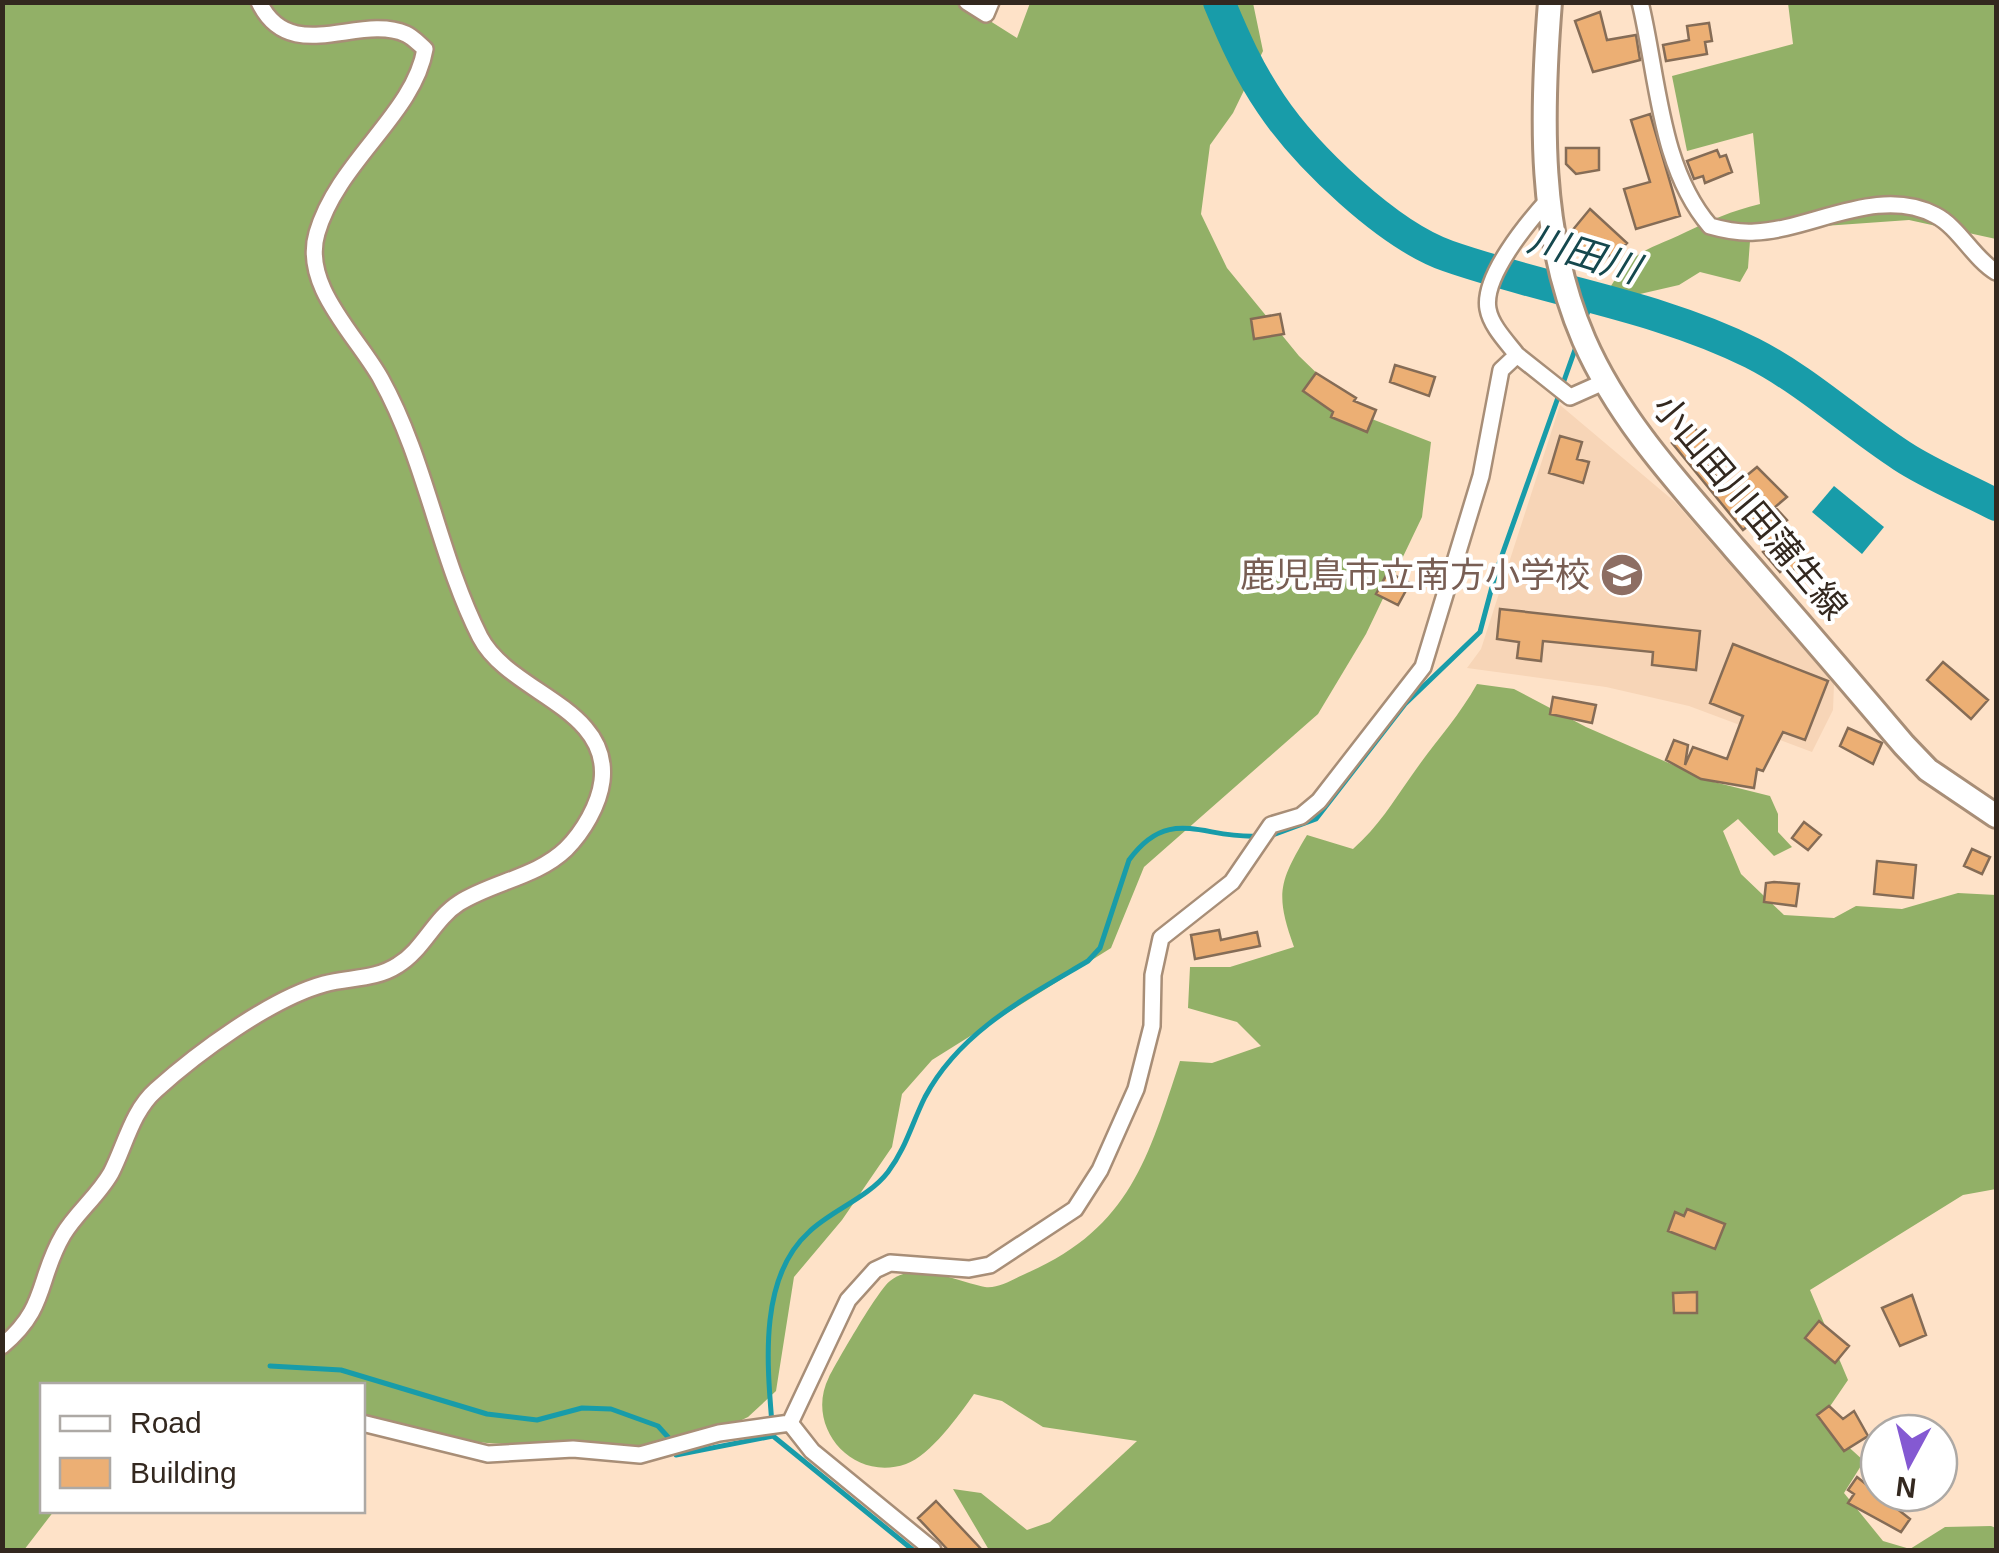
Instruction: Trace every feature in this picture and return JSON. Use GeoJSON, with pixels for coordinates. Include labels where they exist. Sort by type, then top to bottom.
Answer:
{"type":"FeatureCollection","features":[{"type":"Feature","properties":{"kind":"main road","name":"小山田川田蒲生線"},"geometry":{"type":"LineString","coordinates":[[1550,2],[1544,140],[1548,200],[1558,254],[1583,338],[1606,381],[1646,446],[1904,745],[1928,770],[1996,816]]}},
{"type":"Feature","properties":{"kind":"street"},"geometry":{"type":"LineString","coordinates":[[2,1346],[23,1329],[40,1301],[65,1232],[109,1176],[150,1095],[187,1063],[278,1005],[324,984],[364,980],[398,965],[435,922],[458,904],[544,866],[568,848],[600,794],[604,765],[597,743],[568,710],[510,675],[480,637],[399,414],[380,376],[330,302],[314,260],[316,235],[342,174],[420,77],[425,50],[406,34],[374,30],[328,38],[291,33],[277,24],[259,2]]}},
{"type":"Feature","properties":{"kind":"street"},"geometry":{"type":"LineString","coordinates":[[968,2],[986,14],[991,2]]}},
{"type":"Feature","properties":{"kind":"street"},"geometry":{"type":"LineString","coordinates":[[1640,2],[1668,140],[1698,213],[1710,226],[1757,232],[1812,220],[1824,213],[1872,207],[1915,210],[1936,215],[1996,272]]}},
{"type":"Feature","properties":{"kind":"street"},"geometry":{"type":"LineString","coordinates":[[1548,200],[1514,239],[1488,297],[1488,311],[1518,355],[1570,396],[1606,381]]}},
{"type":"Feature","properties":{"kind":"street"},"geometry":{"type":"LineString","coordinates":[[777,1425],[848,1300],[875,1270],[890,1263],[969,1269],[990,1264],[1074,1209],[1100,1170],[1136,1090],[1152,1026],[1153,975],[1162,938],[1232,882],[1271,825],[1302,816],[1319,801],[1423,667],[1480,476],[1501,370],[1518,355]]}},
{"type":"Feature","properties":{"kind":"street"},"geometry":{"type":"LineString","coordinates":[[365,1424],[488,1454],[574,1449],[640,1455],[719,1433],[777,1425],[933,1550]]}},
{"type":"Feature","properties":{"kind":"shaded area","name":"鹿児島市立南方小学校"},"geometry":{"type":"Polygon","coordinates":[[[1560,405],[1675,502],[1834,684],[1833,710],[1812,752],[1689,706],[1606,687],[1467,668],[1481,649],[1560,405]]]}},
{"type":"Feature","properties":{"kind":"green space"},"geometry":{"type":"Polygon","coordinates":[[[960,2],[1017,38],[1030,3],[1253,3],[1263,51],[1233,113],[1210,145],[1201,214],[1227,268],[1299,356],[1359,414],[1431,442],[1422,517],[1366,634],[1318,714],[1144,867],[1111,948],[932,1060],[902,1094],[892,1147],[842,1220],[794,1277],[776,1391],[748,1417],[674,1453],[487,1443],[365,1428],[365,1383],[40,1383],[40,1513],[52,1513],[24,1550],[3,1550],[3,3],[960,2]]]}},
{"type":"Feature","properties":{"kind":"green space"},"geometry":{"type":"Polygon","coordinates":[[[1788,3],[1996,3],[1996,239],[1909,220],[1768,230],[1750,241],[1748,268],[1740,282],[1700,272],[1679,285],[1627,297],[1611,286],[1635,257],[1713,220],[1760,204],[1753,133],[1687,151],[1672,76],[1793,44],[1788,3]]]}},
{"type":"Feature","properties":{"kind":"green space"},"geometry":{"type":"Polygon","coordinates":[[[1477,684],[1514,689],[1586,727],[1710,781],[1770,796],[1778,814],[1778,832],[1792,847],[1774,856],[1738,819],[1723,831],[1741,874],[1784,915],[1834,918],[1856,906],[1902,909],[1958,893],[1996,895],[1996,1189],[1963,1195],[1810,1290],[1848,1380],[1820,1421],[1859,1456],[1859,1469],[1844,1493],[1883,1541],[1910,1549],[1945,1527],[1991,1526],[1996,1528],[1996,1550],[989,1550],[953,1489],[981,1493],[1027,1530],[1050,1522],[1137,1441],[1043,1427],[1002,1401],[974,1394],[934,1444],[906,1464],[886,1468],[851,1458],[828,1431],[823,1396],[829,1377],[890,1281],[900,1275],[924,1272],[985,1287],[996,1286],[1062,1255],[1090,1235],[1130,1186],[1157,1129],[1180,1061],[1212,1063],[1261,1046],[1237,1022],[1188,1008],[1190,967],[1230,967],[1294,947],[1284,914],[1283,889],[1290,865],[1307,835],[1353,849],[1385,814],[1477,684]]]}},
{"type":"Feature","properties":{"kind":"water"},"geometry":{"type":"Polygon","coordinates":[[[1834,486],[1884,527],[1862,554],[1812,512],[1834,486]]]}},
{"type":"Feature","properties":{"kind":"building"},"geometry":{"type":"Polygon","coordinates":[[[1600,12],[1607,40],[1636,35],[1640,60],[1593,72],[1575,21],[1600,12]]]}},
{"type":"Feature","properties":{"kind":"building"},"geometry":{"type":"Polygon","coordinates":[[[1709,23],[1712,41],[1705,42],[1707,54],[1666,61],[1663,45],[1689,40],[1687,26],[1709,23]]]}},
{"type":"Feature","properties":{"kind":"building"},"geometry":{"type":"Polygon","coordinates":[[[1650,114],[1680,216],[1636,229],[1624,189],[1650,182],[1631,120],[1650,114]]]}},
{"type":"Feature","properties":{"kind":"building"},"geometry":{"type":"Polygon","coordinates":[[[1566,148],[1599,148],[1599,170],[1576,174],[1566,164],[1566,148]]]}},
{"type":"Feature","properties":{"kind":"building"},"geometry":{"type":"Polygon","coordinates":[[[1717,150],[1720,157],[1726,155],[1732,172],[1705,183],[1703,176],[1694,179],[1687,161],[1717,150]]]}},
{"type":"Feature","properties":{"kind":"building"},"geometry":{"type":"Polygon","coordinates":[[[1590,209],[1627,243],[1612,258],[1609,255],[1604,260],[1591,248],[1585,255],[1573,245],[1571,232],[1590,209]]]}},
{"type":"Feature","properties":{"kind":"building"},"geometry":{"type":"Polygon","coordinates":[[[1280,314],[1284,334],[1254,339],[1251,319],[1280,314]]]}},
{"type":"Feature","properties":{"kind":"building"},"geometry":{"type":"Polygon","coordinates":[[[1395,365],[1435,377],[1429,396],[1390,382],[1395,365]]]}},
{"type":"Feature","properties":{"kind":"building"},"geometry":{"type":"Polygon","coordinates":[[[1316,373],[1356,398],[1354,401],[1376,410],[1367,432],[1331,417],[1333,412],[1303,391],[1316,373]]]}},
{"type":"Feature","properties":{"kind":"building"},"geometry":{"type":"Polygon","coordinates":[[[1694,427],[1717,456],[1706,464],[1728,491],[1757,467],[1787,497],[1775,507],[1787,520],[1776,529],[1803,561],[1792,571],[1787,566],[1780,572],[1763,552],[1771,545],[1752,523],[1743,530],[1672,443],[1694,427]]]}},
{"type":"Feature","properties":{"kind":"building"},"geometry":{"type":"Polygon","coordinates":[[[1560,436],[1582,442],[1577,459],[1589,462],[1583,483],[1549,473],[1560,436]]]}},
{"type":"Feature","properties":{"kind":"building"},"geometry":{"type":"Polygon","coordinates":[[[1388,572],[1410,583],[1398,605],[1376,594],[1388,572]]]}},
{"type":"Feature","properties":{"kind":"building"},"geometry":{"type":"Polygon","coordinates":[[[1500,609],[1700,631],[1696,670],[1652,665],[1653,652],[1543,641],[1541,661],[1517,658],[1519,642],[1497,639],[1500,609]]]}},
{"type":"Feature","properties":{"kind":"building"},"geometry":{"type":"Polygon","coordinates":[[[1733,644],[1828,681],[1805,740],[1783,732],[1763,771],[1757,769],[1754,788],[1701,779],[1666,760],[1674,740],[1688,745],[1685,765],[1693,747],[1727,759],[1743,716],[1710,703],[1733,644]]]}},
{"type":"Feature","properties":{"kind":"building"},"geometry":{"type":"Polygon","coordinates":[[[1943,662],[1988,700],[1971,719],[1927,680],[1943,662]]]}},
{"type":"Feature","properties":{"kind":"building"},"geometry":{"type":"Polygon","coordinates":[[[1553,697],[1596,705],[1592,723],[1550,714],[1553,697]]]}},
{"type":"Feature","properties":{"kind":"building"},"geometry":{"type":"Polygon","coordinates":[[[1848,728],[1882,743],[1873,764],[1840,746],[1848,728]]]}},
{"type":"Feature","properties":{"kind":"building"},"geometry":{"type":"Polygon","coordinates":[[[1804,822],[1821,835],[1808,850],[1792,838],[1804,822]]]}},
{"type":"Feature","properties":{"kind":"building"},"geometry":{"type":"Polygon","coordinates":[[[1972,849],[1990,857],[1982,874],[1964,866],[1972,849]]]}},
{"type":"Feature","properties":{"kind":"building"},"geometry":{"type":"Polygon","coordinates":[[[1877,861],[1916,865],[1913,898],[1874,894],[1877,861]]]}},
{"type":"Feature","properties":{"kind":"building"},"geometry":{"type":"Polygon","coordinates":[[[1766,883],[1799,884],[1796,906],[1764,902],[1766,883]]]}},
{"type":"Feature","properties":{"kind":"building"},"geometry":{"type":"Polygon","coordinates":[[[1219,930],[1221,940],[1257,932],[1260,946],[1195,959],[1191,935],[1219,930]]]}},
{"type":"Feature","properties":{"kind":"building"},"geometry":{"type":"Polygon","coordinates":[[[1687,1209],[1725,1224],[1715,1249],[1668,1231],[1675,1212],[1684,1216],[1687,1209]]]}},
{"type":"Feature","properties":{"kind":"building"},"geometry":{"type":"Polygon","coordinates":[[[1697,1292],[1697,1313],[1674,1313],[1673,1293],[1697,1292]]]}},
{"type":"Feature","properties":{"kind":"building"},"geometry":{"type":"Polygon","coordinates":[[[1912,1295],[1926,1335],[1900,1346],[1882,1308],[1912,1295]]]}},
{"type":"Feature","properties":{"kind":"building"},"geometry":{"type":"Polygon","coordinates":[[[1819,1321],[1849,1346],[1835,1363],[1805,1338],[1819,1321]]]}},
{"type":"Feature","properties":{"kind":"building"},"geometry":{"type":"Polygon","coordinates":[[[1829,1406],[1843,1419],[1854,1411],[1859,1420],[1859,1442],[1844,1451],[1817,1415],[1829,1406]]]}},
{"type":"Feature","properties":{"kind":"building"},"geometry":{"type":"Polygon","coordinates":[[[1859,1479],[1859,1509],[1848,1503],[1854,1494],[1848,1490],[1859,1479]]]}},
{"type":"Feature","properties":{"kind":"building"},"geometry":{"type":"Polygon","coordinates":[[[936,1501],[982,1550],[948,1550],[918,1518],[936,1501]]]}},
{"type":"Feature","properties":{"kind":"building"},"geometry":{"type":"Polygon","coordinates":[[[1866,1513],[1902,1513],[1910,1519],[1901,1532],[1866,1513]]]}},
{"type":"Feature","properties":{"kind":"waterway","name":"川田川"},"geometry":{"type":"LineString","coordinates":[[1219,2],[1249,67],[1286,125],[1350,192],[1400,231],[1448,256],[1640,310],[1752,353],[1791,376],[1902,456],[1996,505]]}},
{"type":"Feature","properties":{"kind":"waterway"},"geometry":{"type":"LineString","coordinates":[[1585,319],[1594,296]]}},
{"type":"Feature","properties":{"kind":"waterway"},"geometry":{"type":"LineString","coordinates":[[1270,836],[1316,819],[1405,704],[1480,632],[1496,572],[1577,344]]}},
{"type":"Feature","properties":{"kind":"waterway"},"geometry":{"type":"LineString","coordinates":[[676,1455],[773,1436],[769,1328],[780,1275],[792,1252],[818,1224],[888,1172],[925,1097],[976,1034],[1088,961],[1100,948],[1129,860],[1144,843],[1174,829],[1259,836]]}},
{"type":"Feature","properties":{"kind":"waterway"},"geometry":{"type":"LineString","coordinates":[[270,1366],[341,1370],[487,1414],[537,1420],[582,1408],[611,1409],[658,1426],[668,1437]]}},
{"type":"Feature","properties":{"kind":"waterway"},"geometry":{"type":"LineString","coordinates":[[773,1436],[913,1550]]}},
{"type":"Feature","properties":{"kind":"place","name":"鹿児島市立南方小学校"},"geometry":{"type":"Point","coordinates":[1622,575]}}]}
